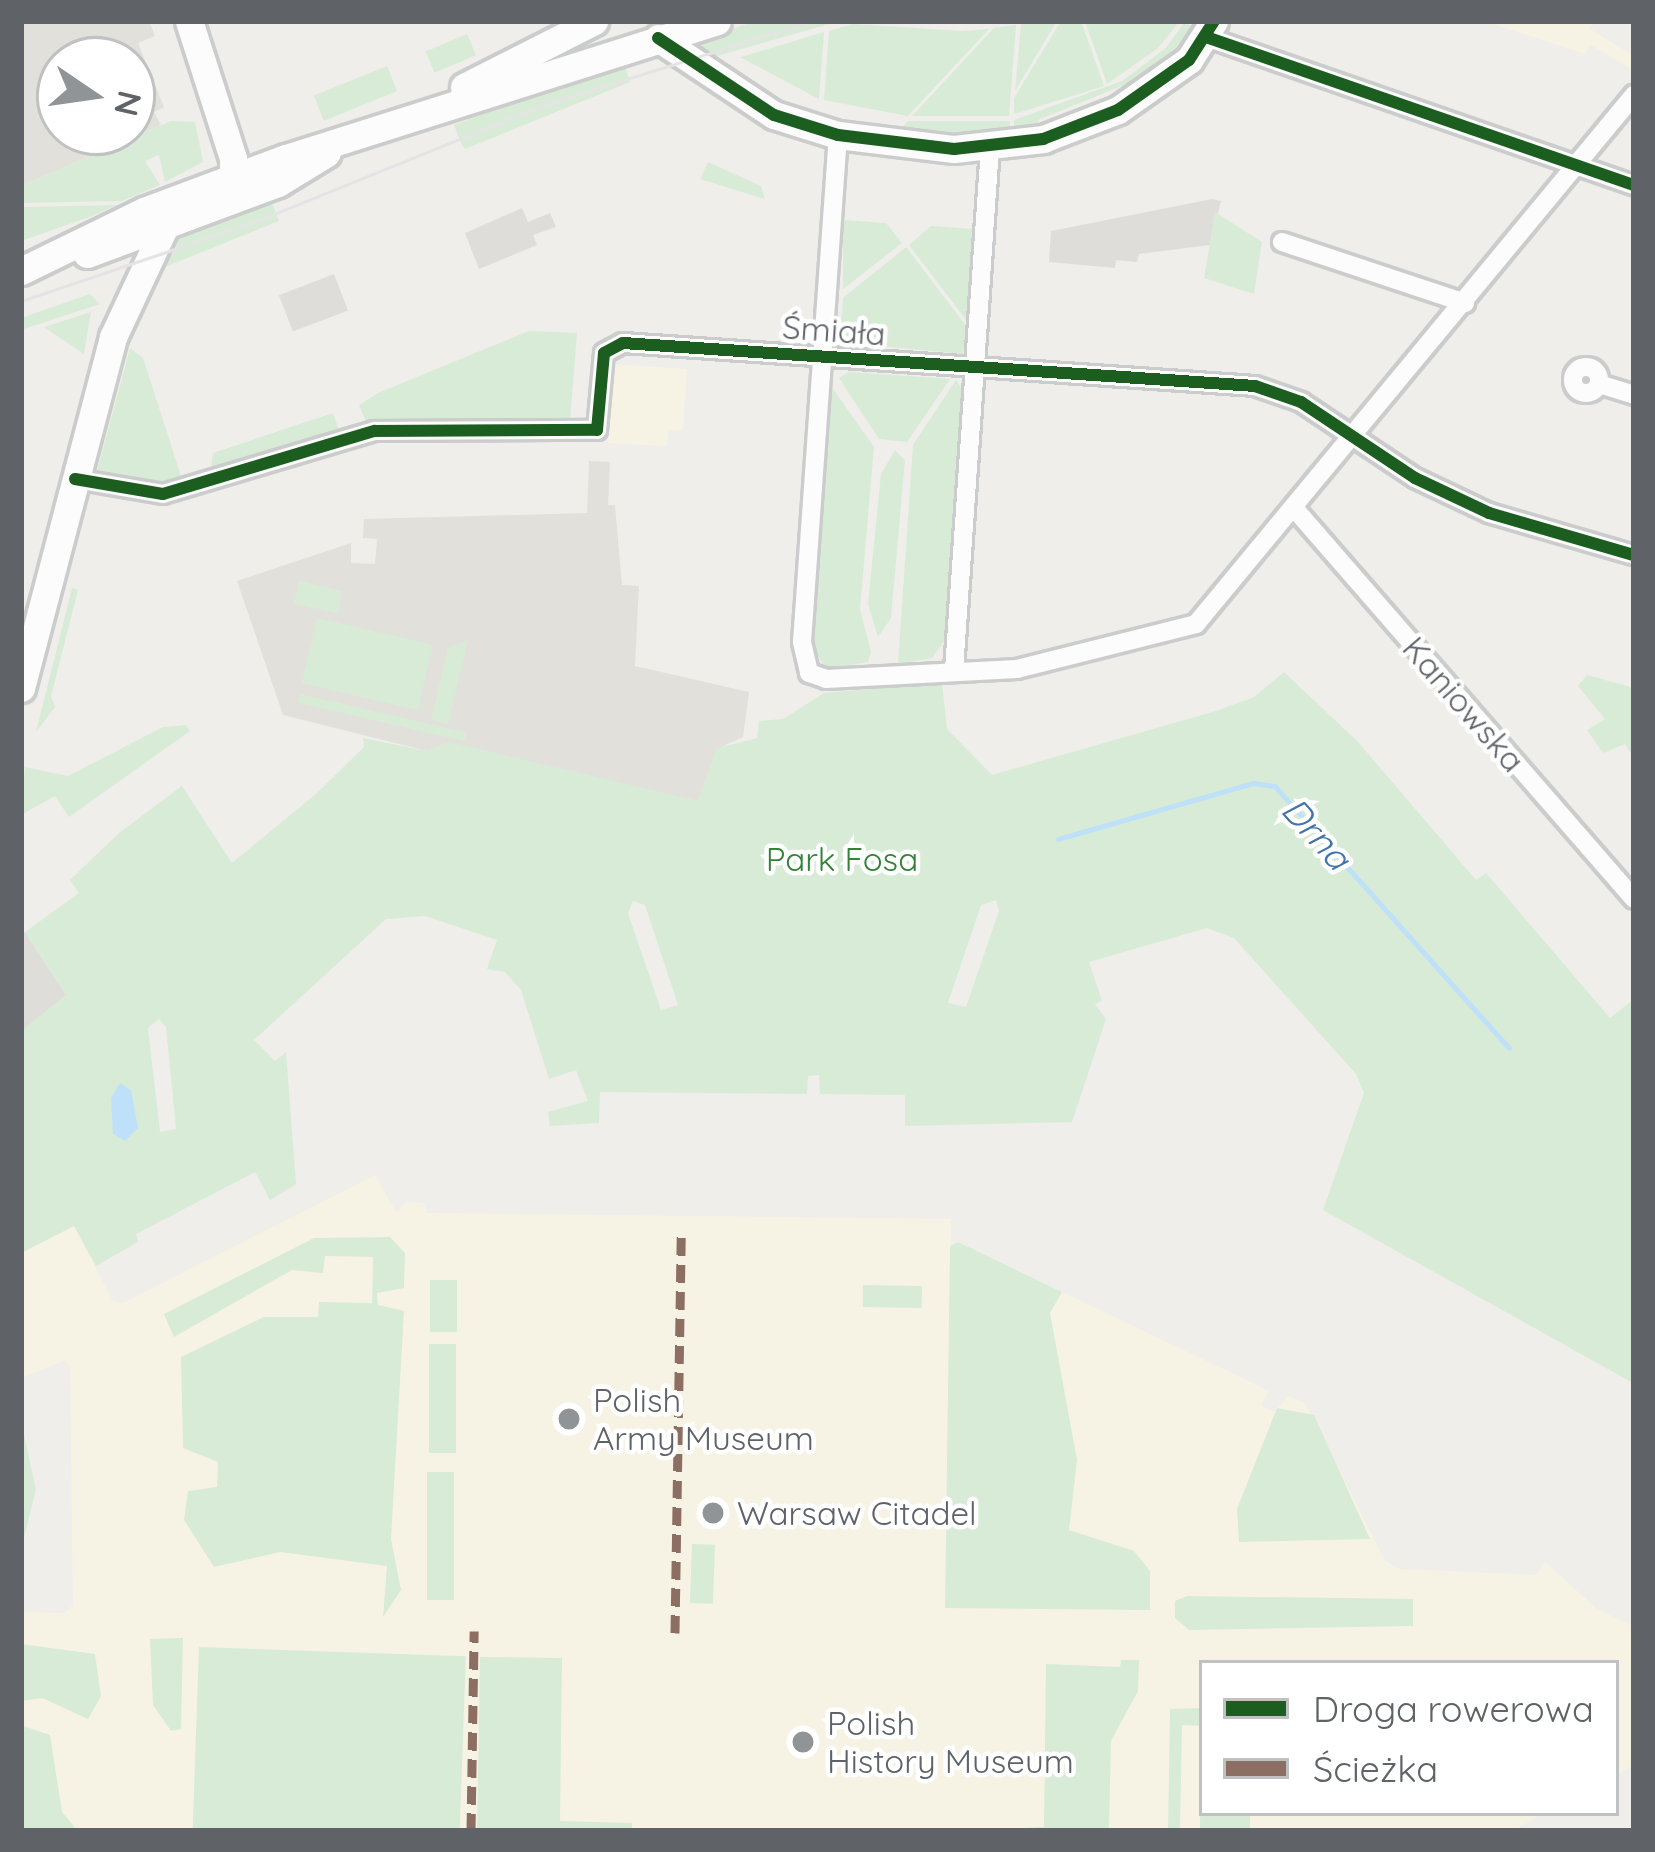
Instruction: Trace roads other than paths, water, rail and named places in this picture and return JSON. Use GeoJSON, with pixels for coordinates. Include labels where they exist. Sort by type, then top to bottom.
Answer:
{"type":"FeatureCollection","features":[{"type":"Feature","properties":{"kind":"street"},"geometry":{"type":"LineString","coordinates":[[189,21],[233,189]]}},
{"type":"Feature","properties":{"kind":"street"},"geometry":{"type":"LineString","coordinates":[[21,271],[413,115],[701,22]]}},
{"type":"Feature","properties":{"kind":"street"},"geometry":{"type":"LineString","coordinates":[[413,115],[583,25]]}},
{"type":"Feature","properties":{"kind":"street"},"geometry":{"type":"LineString","coordinates":[[576,65],[567,45],[583,25]]}},
{"type":"Feature","properties":{"kind":"street"},"geometry":{"type":"LineString","coordinates":[[658,38],[755,105],[838,135],[990,147],[1043,139],[1118,110],[1172,76],[1210,29],[1634,185]]}},
{"type":"Feature","properties":{"kind":"street"},"geometry":{"type":"LineString","coordinates":[[838,135],[806,667],[826,679],[1017,669],[1190,628],[1634,95]]}},
{"type":"Feature","properties":{"kind":"street"},"geometry":{"type":"LineString","coordinates":[[954,670],[990,147]]}},
{"type":"Feature","properties":{"kind":"street"},"geometry":{"type":"LineString","coordinates":[[65,255],[135,238],[163,218]]}},
{"type":"Feature","properties":{"kind":"street"},"geometry":{"type":"LineString","coordinates":[[21,688],[113,337],[163,218]]}},
{"type":"Feature","properties":{"kind":"street"},"geometry":{"type":"LineString","coordinates":[[113,337],[112,301],[135,238]]}},
{"type":"Feature","properties":{"kind":"street"},"geometry":{"type":"LineString","coordinates":[[1282,242],[1465,303]]}},
{"type":"Feature","properties":{"kind":"street","name":"Śmiała"},"geometry":{"type":"LineString","coordinates":[[75,479],[140,495],[197,487],[375,431],[598,430],[602,358],[616,344],[1255,386],[1355,435],[1415,478],[1489,513],[1634,555]]}},
{"type":"Feature","properties":{"kind":"street"},"geometry":{"type":"LineString","coordinates":[[1599,383],[1634,395]]}},
{"type":"Feature","properties":{"kind":"street","name":"Kaniowska"},"geometry":{"type":"LineString","coordinates":[[1294,508],[1634,899]]}},
{"type":"Feature","properties":{"kind":"water"},"geometry":{"type":"Polygon","coordinates":[[[120,1083],[131,1090],[138,1128],[125,1141],[113,1134],[111,1098],[120,1083]]]}},
{"type":"Feature","properties":{"kind":"waterway","name":"Drna"},"geometry":{"type":"LineString","coordinates":[[1058,839],[1253,783],[1275,786],[1509,1048]]}},
{"type":"Feature","properties":{"kind":"tram line"},"geometry":{"type":"LineString","coordinates":[[21,301],[249,224],[543,105],[813,21]]}},
{"type":"Feature","properties":{"kind":"place","name":"Polish Army Museum"},"geometry":{"type":"Point","coordinates":[569,1419]}},
{"type":"Feature","properties":{"kind":"place","name":"Warsaw Citadel"},"geometry":{"type":"Point","coordinates":[713,1513]}},
{"type":"Feature","properties":{"kind":"place","name":"Polish History Museum"},"geometry":{"type":"Point","coordinates":[803,1742]}},
{"type":"Feature","properties":{"kind":"park label","name":"Park Fosa"},"geometry":{"type":"Point","coordinates":[842,859]}}]}
